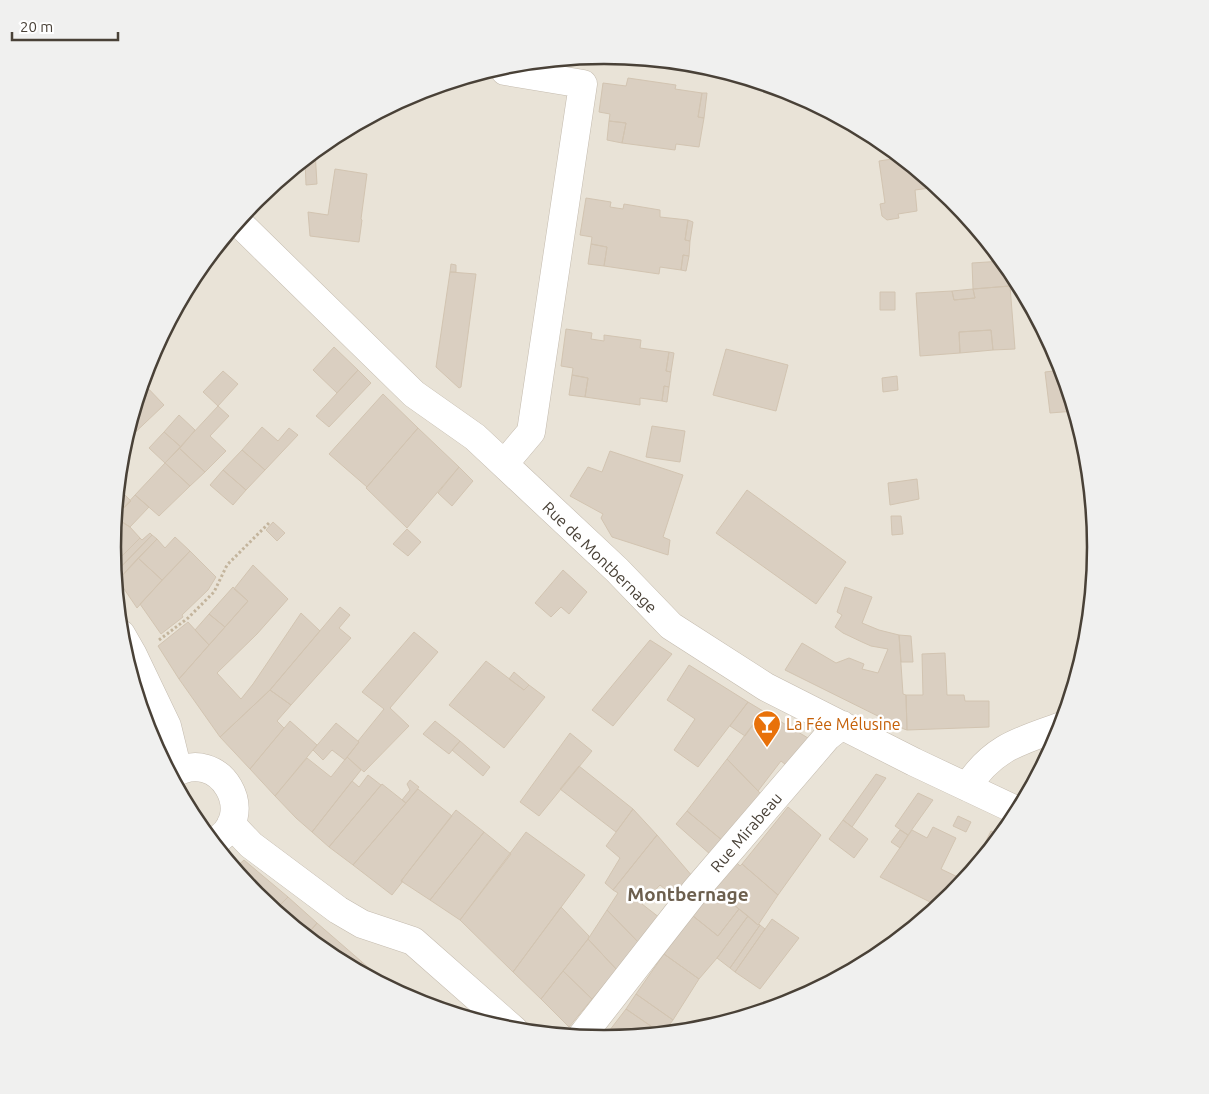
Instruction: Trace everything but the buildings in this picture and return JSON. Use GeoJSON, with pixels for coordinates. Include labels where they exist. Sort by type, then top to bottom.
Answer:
{"type":"FeatureCollection","features":[{"type":"Feature","properties":{"kind":"street"},"geometry":{"type":"LineString","coordinates":[[504,464],[531,432],[583,84],[514,72]]}},
{"type":"Feature","properties":{"kind":"street","name":"Rue de Montbernage"},"geometry":{"type":"LineString","coordinates":[[243,226],[414,394],[475,437],[617,570],[671,626],[766,687],[1011,808]]}},
{"type":"Feature","properties":{"kind":"street"},"geometry":{"type":"LineString","coordinates":[[136,663],[167,726],[173,764]]}},
{"type":"Feature","properties":{"kind":"street","name":"Rue Mirabeau"},"geometry":{"type":"LineString","coordinates":[[587,1029],[695,892],[827,738],[842,725]]}},
{"type":"Feature","properties":{"kind":"street"},"geometry":{"type":"LineString","coordinates":[[967,787],[974,775],[998,752],[1022,740],[1052,730]]}},
{"type":"Feature","properties":{"kind":"street"},"geometry":{"type":"LineString","coordinates":[[177,772],[189,767],[202,768],[213,772],[230,788],[234,800],[234,812],[222,833],[251,845],[338,910],[362,924],[413,941],[502,1019]]}},
{"type":"Feature","properties":{"kind":"path"},"geometry":{"type":"LineString","coordinates":[[132,645],[157,642],[188,618],[214,592],[227,565],[269,523]]}},
{"type":"Feature","properties":{"kind":"shaded area"},"geometry":{"type":"Polygon","coordinates":[[[573,65],[636,65],[668,68],[730,80],[760,89],[846,128],[873,145],[923,184],[968,228],[988,253],[1023,305],[1038,333],[1051,362],[1071,422],[1084,484],[1087,515],[1087,579],[1084,610],[1071,672],[1062,702],[1038,761],[1023,789],[988,841],[968,866],[946,889],[899,930],[846,966],[818,980],[760,1005],[730,1014],[668,1026],[636,1029],[604,1030],[541,1026],[479,1014],[449,1005],[363,966],[336,949],[286,910],[241,866],[221,841],[186,789],[171,761],[158,732],[138,672],[125,610],[122,579],[122,515],[125,484],[138,422],[147,392],[171,333],[186,305],[221,253],[241,228],[263,205],[310,164],[363,128],[391,114],[449,89],[479,80],[541,68],[573,65]]]}},
{"type":"Feature","properties":{"kind":"place","name":"La Fée Mélusine"},"geometry":{"type":"Point","coordinates":[767,748]}},
{"type":"Feature","properties":{"kind":"district","name":"Montbernage"},"geometry":{"type":"Point","coordinates":[688,894]}}]}
